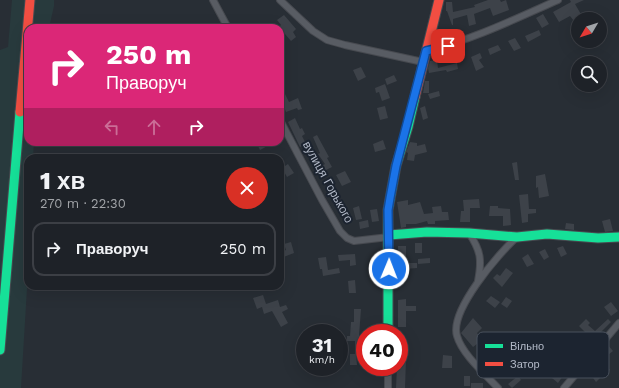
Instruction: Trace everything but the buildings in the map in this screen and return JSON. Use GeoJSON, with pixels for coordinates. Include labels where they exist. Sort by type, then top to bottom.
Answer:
{"type":"FeatureCollection","features":[{"type":"Feature","properties":{"kind":"main road"},"geometry":{"type":"LineString","coordinates":[[28,24],[30,0]]}},
{"type":"Feature","properties":{"kind":"main road"},"geometry":{"type":"LineString","coordinates":[[388,324],[388,210],[396,166],[408,127],[439,0]]}},
{"type":"Feature","properties":{"kind":"main road"},"geometry":{"type":"LineString","coordinates":[[0,350],[24,70]]}},
{"type":"Feature","properties":{"kind":"main road","name":"вулиця Горького"},"geometry":{"type":"LineString","coordinates":[[389,236],[427,232],[469,232],[517,237],[547,234],[598,238],[619,237]]}},
{"type":"Feature","properties":{"kind":"street"},"geometry":{"type":"LineString","coordinates":[[213,0],[226,24]]}},
{"type":"Feature","properties":{"kind":"street"},"geometry":{"type":"LineString","coordinates":[[280,0],[313,31],[327,40],[423,62]]}},
{"type":"Feature","properties":{"kind":"street"},"geometry":{"type":"LineString","coordinates":[[426,51],[448,46],[558,0]]}},
{"type":"Feature","properties":{"kind":"street","name":"вулиця Горького"},"geometry":{"type":"LineString","coordinates":[[284,127],[340,231],[346,238],[354,241],[389,236]]}},
{"type":"Feature","properties":{"kind":"street"},"geometry":{"type":"LineString","coordinates":[[469,232],[480,254],[478,282]]}},
{"type":"Feature","properties":{"kind":"street"},"geometry":{"type":"LineString","coordinates":[[477,364],[463,348],[456,333],[457,320],[478,282],[499,255],[517,237]]}},
{"type":"Feature","properties":{"kind":"street"},"geometry":{"type":"LineString","coordinates":[[609,335],[619,323]]}},
{"type":"Feature","properties":{"kind":"street"},"geometry":{"type":"LineString","coordinates":[[388,376],[388,388]]}},
{"type":"Feature","properties":{"kind":"street"},"geometry":{"type":"LineString","coordinates":[[489,378],[498,388]]}},
{"type":"Feature","properties":{"kind":"street"},"geometry":{"type":"LineString","coordinates":[[564,388],[572,378]]}},
{"type":"Feature","properties":{"kind":"shaded area"},"geometry":{"type":"Polygon","coordinates":[[[12,0],[54,0],[50,24],[24,24],[24,146],[34,146],[33,154],[24,154],[24,290],[27,290],[21,388],[0,388],[0,50],[8,47],[12,0]]]}},
{"type":"Feature","properties":{"kind":"traffic: fast"},"geometry":{"type":"LineString","coordinates":[[388,324],[388,210],[396,166],[408,127],[415,97]]}},
{"type":"Feature","properties":{"kind":"traffic: fast"},"geometry":{"type":"LineString","coordinates":[[0,350],[20,112]]}},
{"type":"Feature","properties":{"kind":"traffic: fast"},"geometry":{"type":"LineString","coordinates":[[389,235],[427,232],[469,233],[517,237],[547,234],[598,238],[619,237]]}},
{"type":"Feature","properties":{"kind":"traffic: jam"},"geometry":{"type":"LineString","coordinates":[[28,24],[30,0]]}},
{"type":"Feature","properties":{"kind":"traffic: jam"},"geometry":{"type":"LineString","coordinates":[[415,97],[439,0]]}},
{"type":"Feature","properties":{"kind":"traffic: jam"},"geometry":{"type":"LineString","coordinates":[[20,112],[24,67]]}},
{"type":"Feature","properties":{"kind":"route"},"geometry":{"type":"LineString","coordinates":[[389,269],[388,210],[396,166],[408,127],[423,62],[426,51],[448,46]]}}]}
